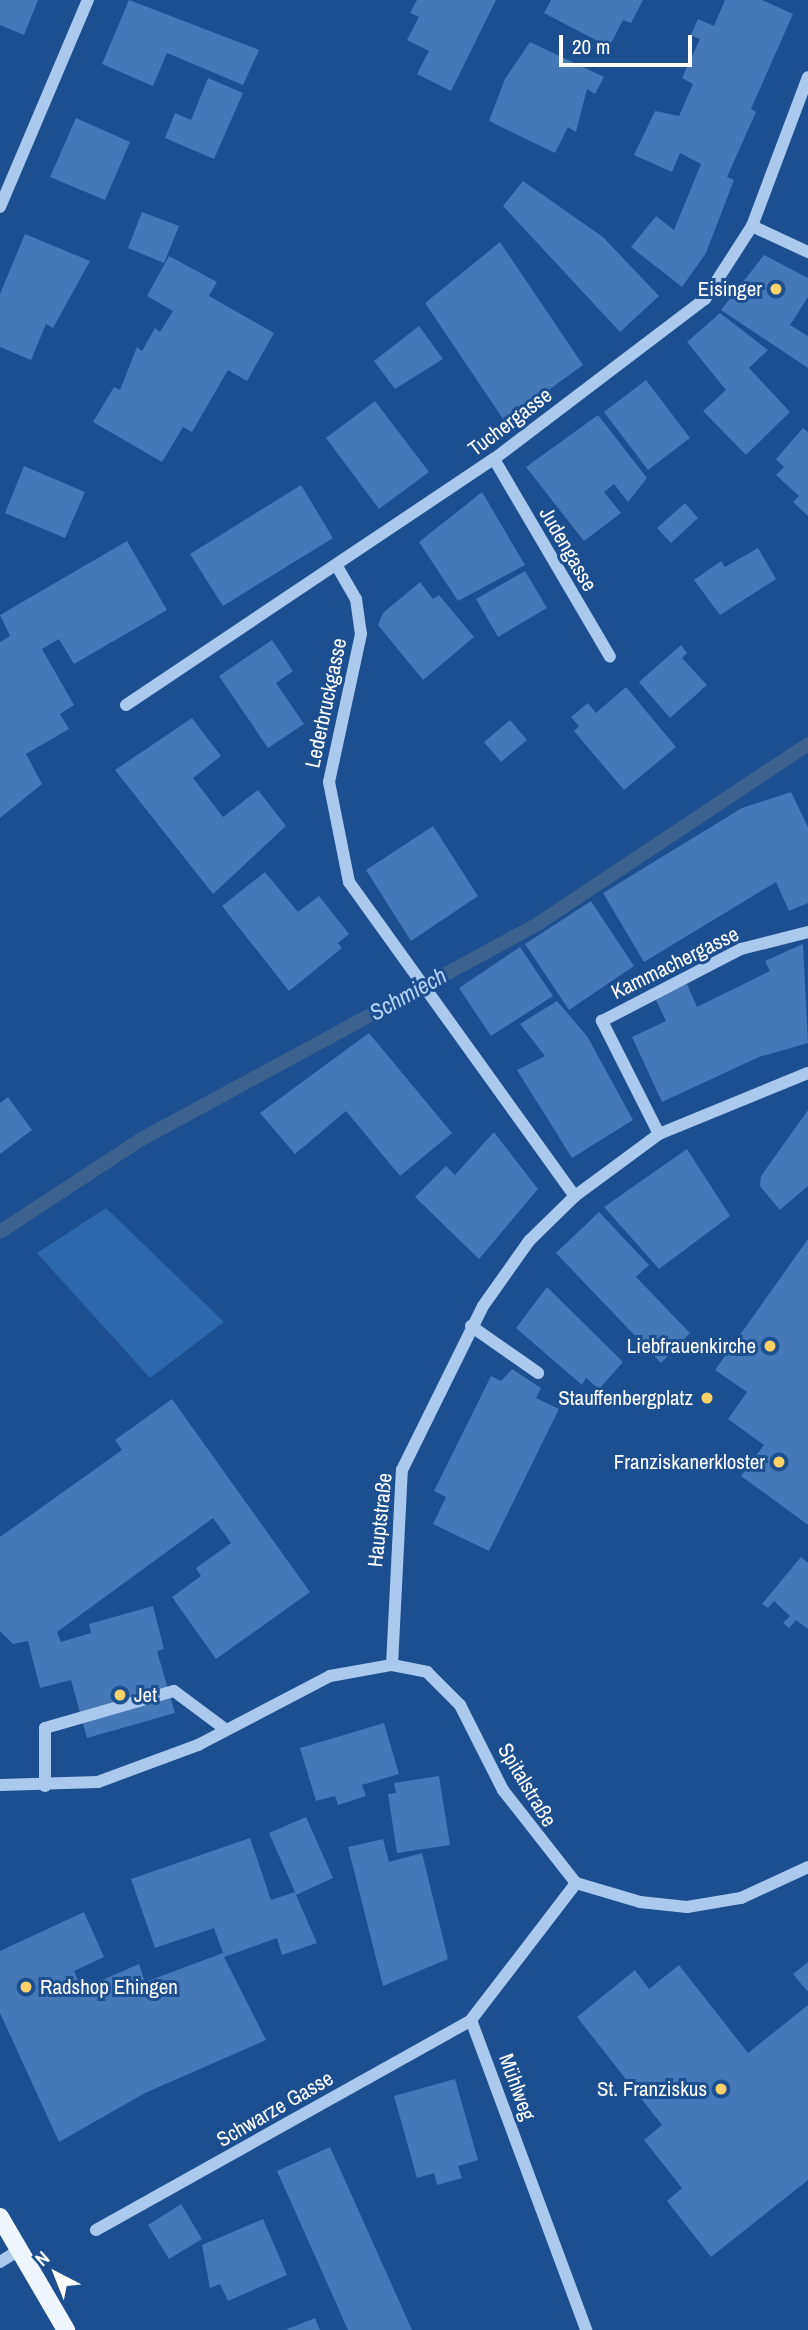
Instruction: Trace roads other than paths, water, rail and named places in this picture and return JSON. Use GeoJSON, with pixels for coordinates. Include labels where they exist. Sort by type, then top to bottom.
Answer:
{"type":"FeatureCollection","features":[{"type":"Feature","properties":{"kind":"main road"},"geometry":{"type":"LineString","coordinates":[[0,2217],[66,2330]]}},
{"type":"Feature","properties":{"kind":"street"},"geometry":{"type":"LineString","coordinates":[[0,208],[89,0]]}},
{"type":"Feature","properties":{"kind":"street","name":"Tuchergasse"},"geometry":{"type":"LineString","coordinates":[[126,705],[338,568],[494,459],[705,299],[752,226],[808,76]]}},
{"type":"Feature","properties":{"kind":"street"},"geometry":{"type":"LineString","coordinates":[[752,226],[808,252]]}},
{"type":"Feature","properties":{"kind":"street","name":"Judengasse"},"geometry":{"type":"LineString","coordinates":[[494,459],[610,657]]}},
{"type":"Feature","properties":{"kind":"street","name":"Lederbruckgasse"},"geometry":{"type":"LineString","coordinates":[[338,568],[356,599],[361,634],[328,782],[335,834],[349,882],[439,1001],[575,1196]]}},
{"type":"Feature","properties":{"kind":"street","name":"Kammachergasse"},"geometry":{"type":"LineString","coordinates":[[659,1134],[602,1021],[741,949],[808,932]]}},
{"type":"Feature","properties":{"kind":"street","name":"Hauptstraße"},"geometry":{"type":"LineString","coordinates":[[392,1665],[402,1470],[471,1326],[528,1241],[575,1196],[659,1134],[808,1073]]}},
{"type":"Feature","properties":{"kind":"street"},"geometry":{"type":"LineString","coordinates":[[471,1326],[538,1373]]}},
{"type":"Feature","properties":{"kind":"street"},"geometry":{"type":"LineString","coordinates":[[0,1785],[45,1786],[98,1782],[225,1729],[330,1676],[392,1665]]}},
{"type":"Feature","properties":{"kind":"street","name":"Spitalstraße"},"geometry":{"type":"LineString","coordinates":[[392,1665],[427,1672],[460,1705],[509,1800],[576,1883]]}},
{"type":"Feature","properties":{"kind":"street"},"geometry":{"type":"LineString","coordinates":[[45,1786],[45,1728],[174,1690],[225,1729]]}},
{"type":"Feature","properties":{"kind":"street"},"geometry":{"type":"LineString","coordinates":[[471,2020],[576,1883],[640,1902],[687,1907],[741,1898],[808,1867]]}},
{"type":"Feature","properties":{"kind":"street","name":"Schwarze Gasse"},"geometry":{"type":"LineString","coordinates":[[96,2230],[471,2020]]}},
{"type":"Feature","properties":{"kind":"street","name":"Mühlweg"},"geometry":{"type":"LineString","coordinates":[[471,2020],[586,2330]]}},
{"type":"Feature","properties":{"kind":"street"},"geometry":{"type":"LineString","coordinates":[[0,2262],[19,2250]]}},
{"type":"Feature","properties":{"kind":"waterway","name":"Schmiech"},"geometry":{"type":"LineString","coordinates":[[0,1232],[140,1140],[539,923],[808,744]]}},
{"type":"Feature","properties":{"kind":"place","name":"Eisinger"},"geometry":{"type":"Point","coordinates":[776,289]}},
{"type":"Feature","properties":{"kind":"place","name":"Liebfrauenkirche"},"geometry":{"type":"Point","coordinates":[770,1346]}},
{"type":"Feature","properties":{"kind":"place","name":"Stauffenbergplatz"},"geometry":{"type":"Point","coordinates":[707,1398]}},
{"type":"Feature","properties":{"kind":"place","name":"Franziskanerkloster"},"geometry":{"type":"Point","coordinates":[779,1462]}},
{"type":"Feature","properties":{"kind":"place","name":"Jet"},"geometry":{"type":"Point","coordinates":[120,1695]}},
{"type":"Feature","properties":{"kind":"place","name":"Radshop Ehingen"},"geometry":{"type":"Point","coordinates":[26,1987]}},
{"type":"Feature","properties":{"kind":"place","name":"St. Franziskus"},"geometry":{"type":"Point","coordinates":[721,2089]}}]}
